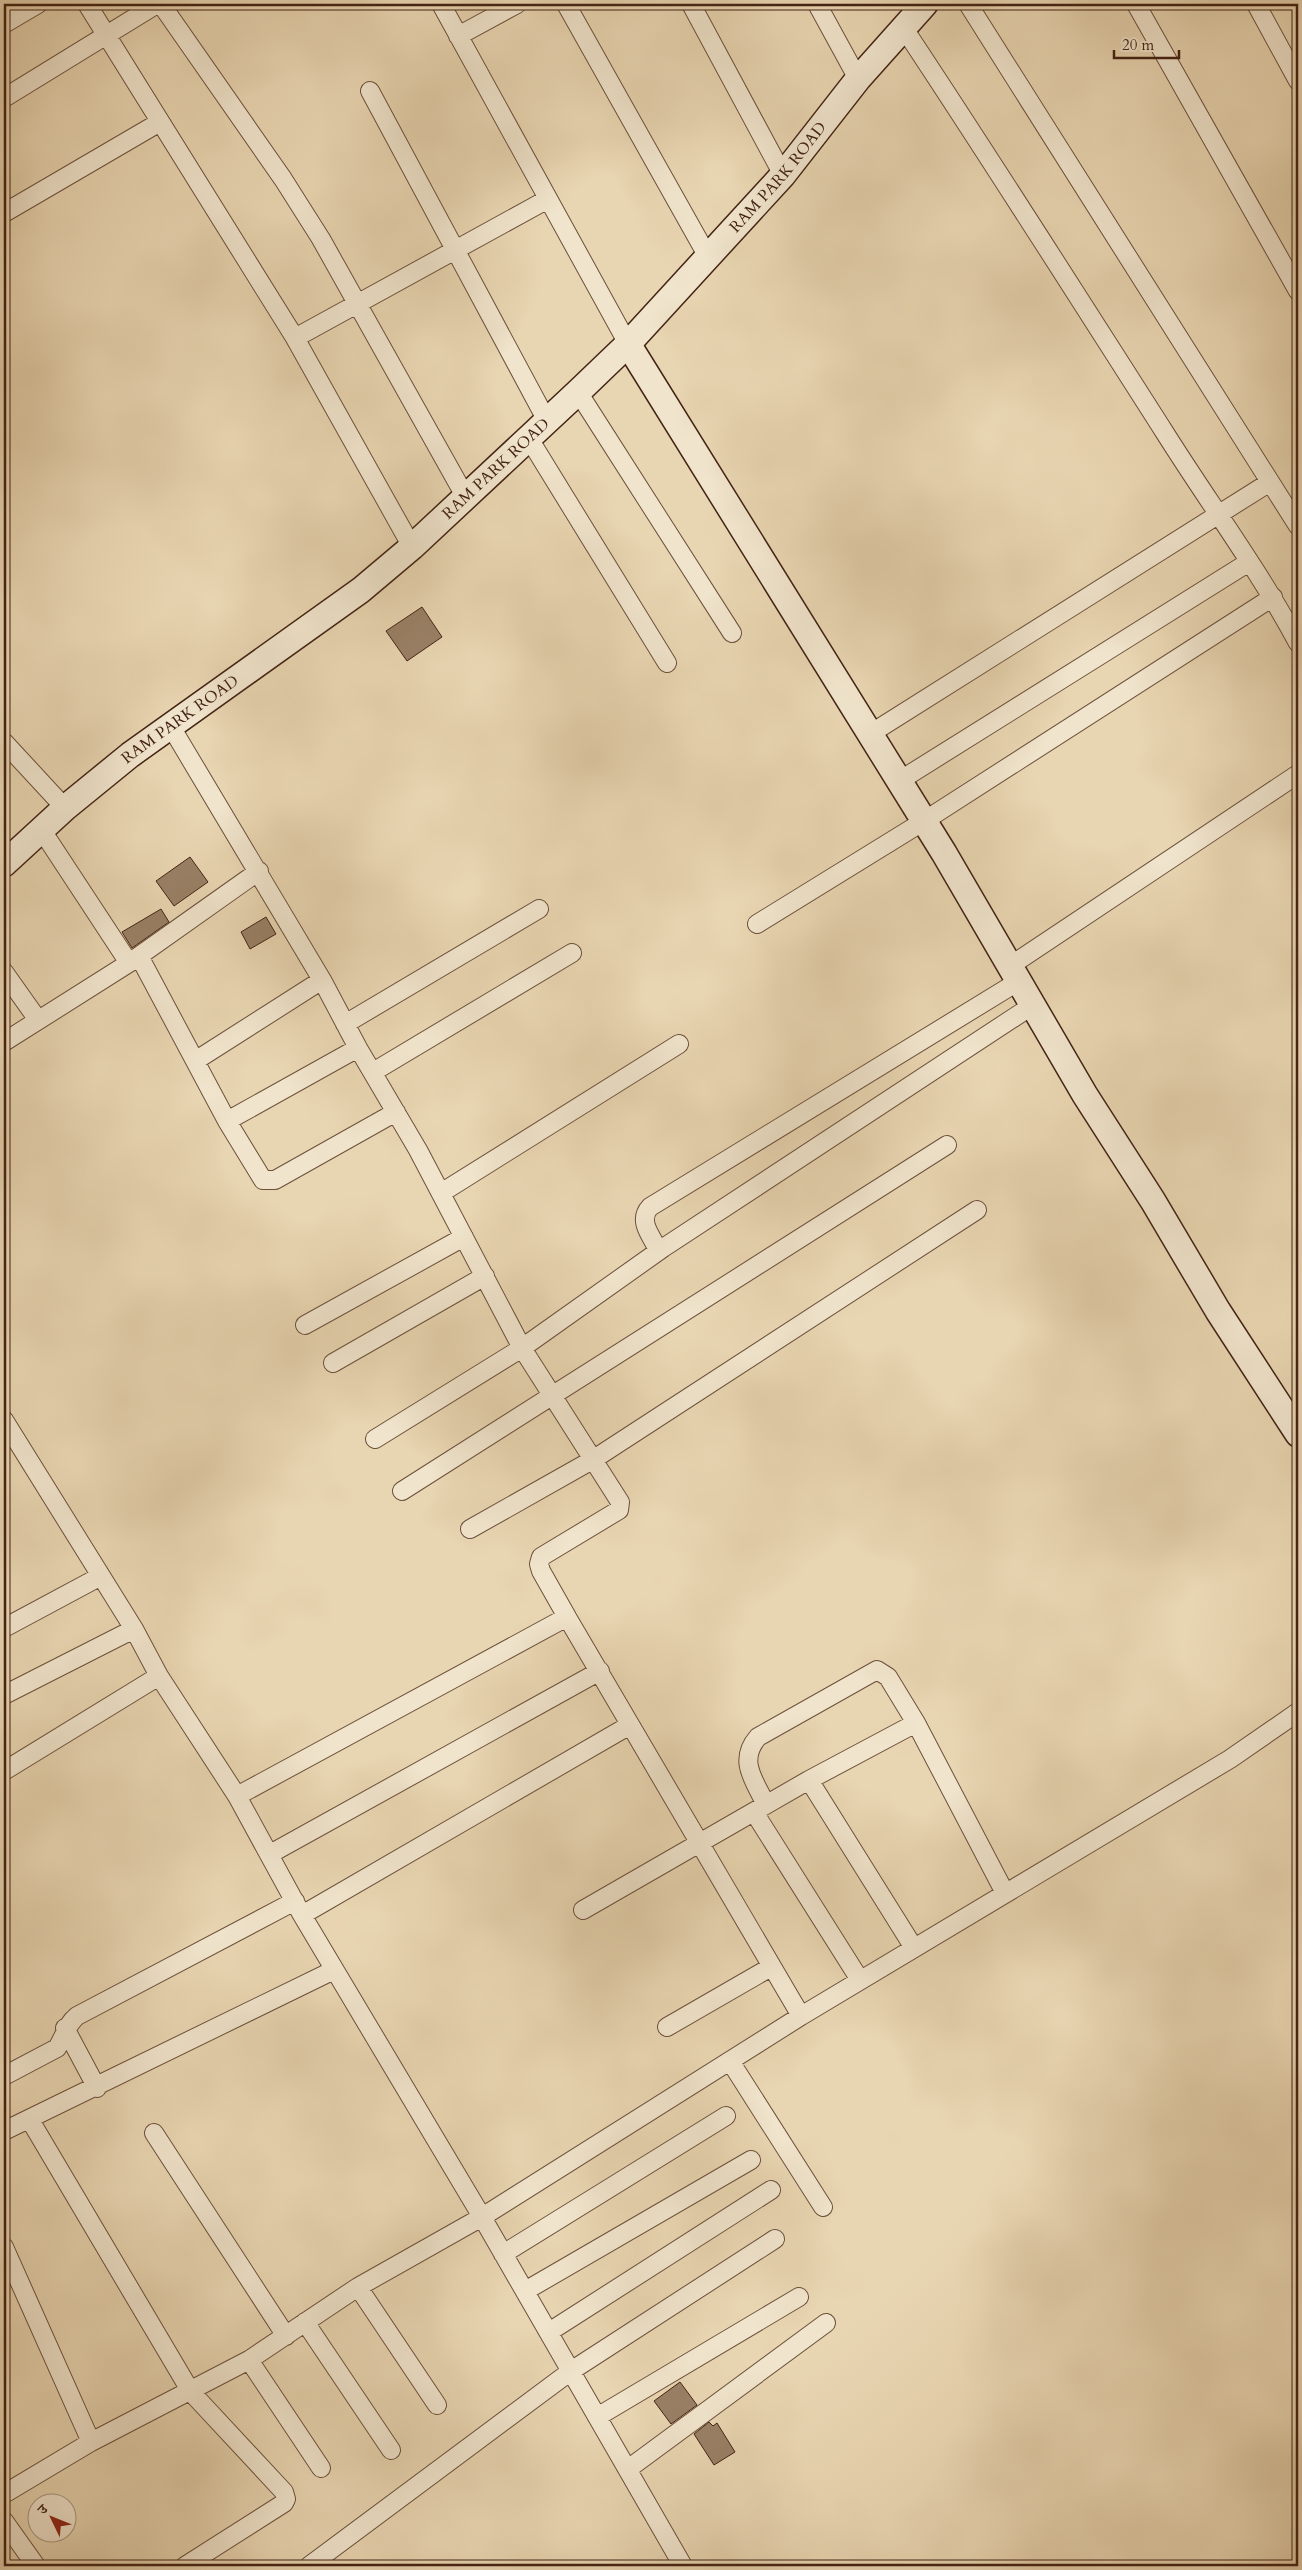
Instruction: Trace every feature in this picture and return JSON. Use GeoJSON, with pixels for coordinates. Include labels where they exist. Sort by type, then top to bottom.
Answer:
{"type":"FeatureCollection","features":[{"type":"Feature","properties":{"kind":"street"},"geometry":{"type":"LineString","coordinates":[[4,24],[38,4]]}},
{"type":"Feature","properties":{"kind":"street"},"geometry":{"type":"LineString","coordinates":[[87,4],[295,338],[412,547]]}},
{"type":"Feature","properties":{"kind":"street"},"geometry":{"type":"LineString","coordinates":[[4,98],[106,34],[159,4],[283,179],[358,304],[465,496]]}},
{"type":"Feature","properties":{"kind":"street"},"geometry":{"type":"LineString","coordinates":[[440,4],[628,344],[924,821],[1085,1094],[1153,1201],[1218,1311],[1298,1434]]}},
{"type":"Feature","properties":{"kind":"street"},"geometry":{"type":"LineString","coordinates":[[458,36],[517,4]]}},
{"type":"Feature","properties":{"kind":"street"},"geometry":{"type":"LineString","coordinates":[[566,4],[708,257]]}},
{"type":"Feature","properties":{"kind":"street"},"geometry":{"type":"LineString","coordinates":[[690,4],[783,176]]}},
{"type":"Feature","properties":{"kind":"street"},"geometry":{"type":"LineString","coordinates":[[817,4],[858,79]]}},
{"type":"Feature","properties":{"kind":"street","name":"RAM PARK ROAD"},"geometry":{"type":"LineString","coordinates":[[4,864],[65,808],[170,725],[246,674],[361,590],[412,547],[547,421],[628,344],[783,176],[858,79],[925,4]]}},
{"type":"Feature","properties":{"kind":"street"},"geometry":{"type":"LineString","coordinates":[[968,4],[1298,526]]}},
{"type":"Feature","properties":{"kind":"street"},"geometry":{"type":"LineString","coordinates":[[1136,4],[1298,291]]}},
{"type":"Feature","properties":{"kind":"street"},"geometry":{"type":"LineString","coordinates":[[1256,4],[1298,81]]}},
{"type":"Feature","properties":{"kind":"street"},"geometry":{"type":"LineString","coordinates":[[903,27],[986,152],[1217,515],[1273,597],[1298,643]]}},
{"type":"Feature","properties":{"kind":"street"},"geometry":{"type":"LineString","coordinates":[[370,91],[547,421]]}},
{"type":"Feature","properties":{"kind":"street"},"geometry":{"type":"LineString","coordinates":[[4,213],[160,122]]}},
{"type":"Feature","properties":{"kind":"street"},"geometry":{"type":"LineString","coordinates":[[295,338],[548,199]]}},
{"type":"Feature","properties":{"kind":"street"},"geometry":{"type":"LineString","coordinates":[[578,392],[732,634]]}},
{"type":"Feature","properties":{"kind":"street"},"geometry":{"type":"LineString","coordinates":[[528,437],[667,663]]}},
{"type":"Feature","properties":{"kind":"street"},"geometry":{"type":"LineString","coordinates":[[870,734],[1270,482]]}},
{"type":"Feature","properties":{"kind":"street"},"geometry":{"type":"LineString","coordinates":[[899,781],[1249,562]]}},
{"type":"Feature","properties":{"kind":"street"},"geometry":{"type":"LineString","coordinates":[[757,924],[924,821],[1273,597]]}},
{"type":"Feature","properties":{"kind":"street"},"geometry":{"type":"LineString","coordinates":[[170,725],[259,872],[278,909],[322,980],[358,1048],[374,1072],[442,1193],[522,1348],[620,1502],[619,1510],[547,1553],[541,1558],[539,1564],[567,1617],[600,1671],[698,1844],[801,2016]]}},
{"type":"Feature","properties":{"kind":"street"},"geometry":{"type":"LineString","coordinates":[[4,742],[65,808]]}},
{"type":"Feature","properties":{"kind":"street"},"geometry":{"type":"LineString","coordinates":[[659,1251],[644,1218],[650,1207],[1015,973],[1298,774]]}},
{"type":"Feature","properties":{"kind":"street"},"geometry":{"type":"LineString","coordinates":[[41,829],[134,960],[195,1061],[259,1176],[268,1181],[275,1180],[396,1112]]}},
{"type":"Feature","properties":{"kind":"street"},"geometry":{"type":"LineString","coordinates":[[4,1042],[134,960],[259,872]]}},
{"type":"Feature","properties":{"kind":"street"},"geometry":{"type":"LineString","coordinates":[[345,1024],[539,909]]}},
{"type":"Feature","properties":{"kind":"street"},"geometry":{"type":"LineString","coordinates":[[374,1072],[572,953]]}},
{"type":"Feature","properties":{"kind":"street"},"geometry":{"type":"LineString","coordinates":[[4,972],[38,1020]]}},
{"type":"Feature","properties":{"kind":"street"},"geometry":{"type":"LineString","coordinates":[[195,1061],[322,980]]}},
{"type":"Feature","properties":{"kind":"street"},"geometry":{"type":"LineString","coordinates":[[376,1438],[522,1348],[659,1251],[1033,1005]]}},
{"type":"Feature","properties":{"kind":"street"},"geometry":{"type":"LineString","coordinates":[[442,1193],[679,1044]]}},
{"type":"Feature","properties":{"kind":"street"},"geometry":{"type":"LineString","coordinates":[[227,1121],[358,1048]]}},
{"type":"Feature","properties":{"kind":"street"},"geometry":{"type":"LineString","coordinates":[[402,1491],[947,1145]]}},
{"type":"Feature","properties":{"kind":"street"},"geometry":{"type":"LineString","coordinates":[[470,1529],[594,1459],[977,1210]]}},
{"type":"Feature","properties":{"kind":"street"},"geometry":{"type":"LineString","coordinates":[[305,1325],[464,1236]]}},
{"type":"Feature","properties":{"kind":"street"},"geometry":{"type":"LineString","coordinates":[[333,1364],[485,1276]]}},
{"type":"Feature","properties":{"kind":"street"},"geometry":{"type":"LineString","coordinates":[[4,1420],[134,1629],[159,1676],[237,1796],[334,1970],[482,2217],[683,2566]]}},
{"type":"Feature","properties":{"kind":"street"},"geometry":{"type":"LineString","coordinates":[[4,1628],[101,1576]]}},
{"type":"Feature","properties":{"kind":"street"},"geometry":{"type":"LineString","coordinates":[[237,1796],[567,1617]]}},
{"type":"Feature","properties":{"kind":"street"},"geometry":{"type":"LineString","coordinates":[[4,1695],[134,1629]]}},
{"type":"Feature","properties":{"kind":"street"},"geometry":{"type":"LineString","coordinates":[[860,1980],[760,1808],[748,1767],[747,1756],[751,1745],[758,1737],[870,1672],[877,1670],[888,1677],[916,1723],[1006,1893]]}},
{"type":"Feature","properties":{"kind":"street"},"geometry":{"type":"LineString","coordinates":[[270,1854],[600,1671]]}},
{"type":"Feature","properties":{"kind":"street"},"geometry":{"type":"LineString","coordinates":[[4,1771],[159,1676]]}},
{"type":"Feature","properties":{"kind":"street"},"geometry":{"type":"LineString","coordinates":[[4,2494],[91,2442],[191,2392],[249,2360],[358,2287],[482,2217],[801,2016],[1230,1759],[1298,1712]]}},
{"type":"Feature","properties":{"kind":"street"},"geometry":{"type":"LineString","coordinates":[[583,1910],[809,1780],[916,1723]]}},
{"type":"Feature","properties":{"kind":"street"},"geometry":{"type":"LineString","coordinates":[[4,2076],[57,2048],[66,2028],[77,2016],[299,1908],[630,1725]]}},
{"type":"Feature","properties":{"kind":"street"},"geometry":{"type":"LineString","coordinates":[[809,1780],[914,1948]]}},
{"type":"Feature","properties":{"kind":"street"},"geometry":{"type":"LineString","coordinates":[[667,2027],[771,1967]]}},
{"type":"Feature","properties":{"kind":"street"},"geometry":{"type":"LineString","coordinates":[[4,2131],[96,2088],[334,1970]]}},
{"type":"Feature","properties":{"kind":"street"},"geometry":{"type":"LineString","coordinates":[[66,2028],[96,2088]]}},
{"type":"Feature","properties":{"kind":"street"},"geometry":{"type":"LineString","coordinates":[[730,2060],[823,2207]]}},
{"type":"Feature","properties":{"kind":"street"},"geometry":{"type":"LineString","coordinates":[[503,2254],[726,2116]]}},
{"type":"Feature","properties":{"kind":"street"},"geometry":{"type":"LineString","coordinates":[[30,2120],[191,2392],[281,2488],[286,2499],[284,2503],[185,2566]]}},
{"type":"Feature","properties":{"kind":"street"},"geometry":{"type":"LineString","coordinates":[[154,2133],[286,2336]]}},
{"type":"Feature","properties":{"kind":"street"},"geometry":{"type":"LineString","coordinates":[[525,2292],[751,2160]]}},
{"type":"Feature","properties":{"kind":"street"},"geometry":{"type":"LineString","coordinates":[[549,2332],[770,2190]]}},
{"type":"Feature","properties":{"kind":"street"},"geometry":{"type":"LineString","coordinates":[[309,2566],[572,2371],[775,2239]]}},
{"type":"Feature","properties":{"kind":"street"},"geometry":{"type":"LineString","coordinates":[[4,2247],[91,2442]]}},
{"type":"Feature","properties":{"kind":"street"},"geometry":{"type":"LineString","coordinates":[[358,2287],[438,2405]]}},
{"type":"Feature","properties":{"kind":"street"},"geometry":{"type":"LineString","coordinates":[[597,2417],[799,2297]]}},
{"type":"Feature","properties":{"kind":"street"},"geometry":{"type":"LineString","coordinates":[[305,2322],[392,2450]]}},
{"type":"Feature","properties":{"kind":"street"},"geometry":{"type":"LineString","coordinates":[[628,2470],[826,2323]]}},
{"type":"Feature","properties":{"kind":"street"},"geometry":{"type":"LineString","coordinates":[[249,2360],[321,2468]]}},
{"type":"Feature","properties":{"kind":"street"},"geometry":{"type":"LineString","coordinates":[[4,2521],[36,2566]]}},
{"type":"Feature","properties":{"kind":"building"},"geometry":{"type":"Polygon","coordinates":[[[422,607],[442,637],[407,661],[386,631],[422,607]]]}},
{"type":"Feature","properties":{"kind":"building"},"geometry":{"type":"Polygon","coordinates":[[[190,857],[208,882],[174,906],[156,881],[190,857]]]}},
{"type":"Feature","properties":{"kind":"building"},"geometry":{"type":"Polygon","coordinates":[[[161,909],[169,922],[132,948],[122,932],[161,909]]]}},
{"type":"Feature","properties":{"kind":"building"},"geometry":{"type":"Polygon","coordinates":[[[266,917],[276,934],[250,949],[241,932],[266,917]]]}},
{"type":"Feature","properties":{"kind":"building"},"geometry":{"type":"Polygon","coordinates":[[[680,2382],[697,2405],[671,2424],[654,2401],[680,2382]]]}},
{"type":"Feature","properties":{"kind":"building"},"geometry":{"type":"Polygon","coordinates":[[[709,2422],[713,2426],[717,2423],[735,2452],[714,2465],[694,2434],[709,2422]]]}}]}
